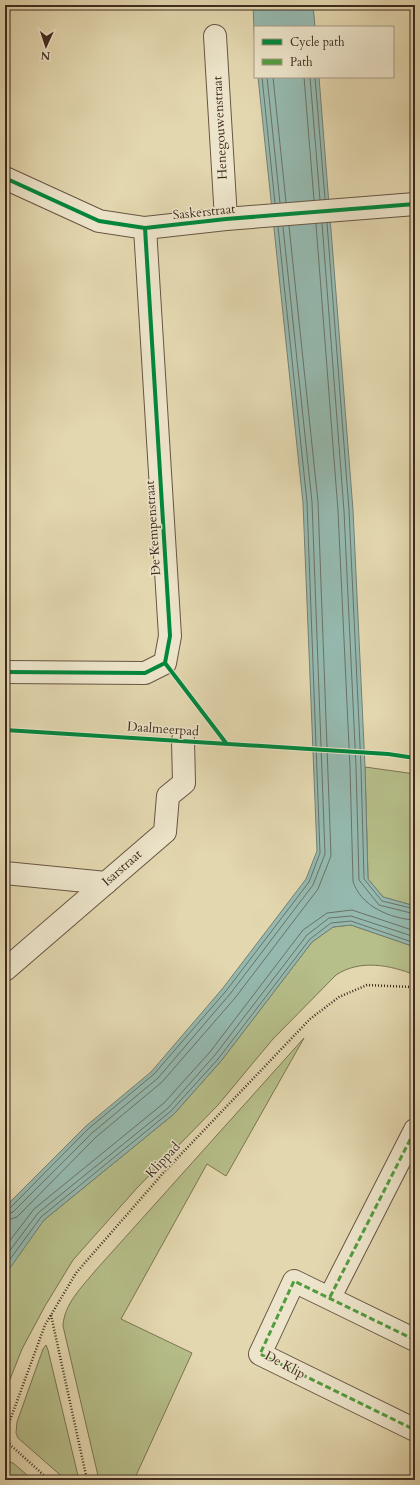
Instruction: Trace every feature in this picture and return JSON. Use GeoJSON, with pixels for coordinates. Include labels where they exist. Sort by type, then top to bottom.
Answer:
{"type":"FeatureCollection","features":[{"type":"Feature","properties":{"kind":"street","name":"Henegouwenstraat"},"geometry":{"type":"LineString","coordinates":[[215,36],[236,218]]}},
{"type":"Feature","properties":{"kind":"street","name":"Saskerstraat"},"geometry":{"type":"LineString","coordinates":[[5,178],[99,221],[145,228],[236,218],[415,204]]}},
{"type":"Feature","properties":{"kind":"street","name":"De Kempenstraat"},"geometry":{"type":"LineString","coordinates":[[5,672],[145,673],[165,663],[170,636],[145,228]]}},
{"type":"Feature","properties":{"kind":"street","name":"Isarstraat"},"geometry":{"type":"LineString","coordinates":[[5,970],[165,832],[168,796],[184,783],[183,740]]}},
{"type":"Feature","properties":{"kind":"street"},"geometry":{"type":"LineString","coordinates":[[5,873],[106,883]]}},
{"type":"Feature","properties":{"kind":"street"},"geometry":{"type":"LineString","coordinates":[[330,1297],[415,1130]]}},
{"type":"Feature","properties":{"kind":"street","name":"De Klip"},"geometry":{"type":"LineString","coordinates":[[415,1340],[330,1297],[294,1281],[260,1354],[415,1430]]}},
{"type":"Feature","properties":{"kind":"path"},"geometry":{"type":"LineString","coordinates":[[51,1315],[87,1480]]}},
{"type":"Feature","properties":{"kind":"path"},"geometry":{"type":"LineString","coordinates":[[5,1440],[49,1480]]}},
{"type":"Feature","properties":{"kind":"green space"},"geometry":{"type":"Polygon","coordinates":[[[365,767],[415,774],[415,906],[383,897],[368,879],[365,767]]]}},
{"type":"Feature","properties":{"kind":"green space"},"geometry":{"type":"Polygon","coordinates":[[[351,925],[415,947],[415,975],[385,966],[375,965],[365,965],[345,970],[336,975],[273,1039],[218,1105],[137,1188],[73,1260],[45,1306],[22,1349],[5,1392],[5,1275],[8,1268],[44,1220],[174,1114],[221,1061],[312,942],[333,927],[351,925]]]}},
{"type":"Feature","properties":{"kind":"green space"},"geometry":{"type":"Polygon","coordinates":[[[304,1038],[226,1176],[207,1164],[121,1319],[192,1353],[134,1480],[99,1480],[63,1326],[64,1318],[70,1303],[95,1271],[304,1038]]]}},
{"type":"Feature","properties":{"kind":"green space"},"geometry":{"type":"Polygon","coordinates":[[[46,1345],[79,1480],[66,1480],[18,1438],[16,1433],[17,1422],[43,1349],[46,1345]]]}},
{"type":"Feature","properties":{"kind":"green space"},"geometry":{"type":"Polygon","coordinates":[[[6,1461],[13,1463],[33,1480],[5,1480],[6,1461]]]}},
{"type":"Feature","properties":{"kind":"water"},"geometry":{"type":"Polygon","coordinates":[[[253,5],[313,5],[315,26],[254,26],[254,29],[253,5]]]}},
{"type":"Feature","properties":{"kind":"water"},"geometry":{"type":"Polygon","coordinates":[[[258,78],[319,78],[353,510],[365,767],[368,879],[383,897],[415,906],[415,947],[351,925],[333,927],[312,942],[221,1061],[174,1114],[44,1220],[5,1275],[5,1207],[86,1126],[151,1072],[223,988],[306,879],[317,851],[303,503],[258,78]]]}},
{"type":"Feature","properties":{"kind":"marked path"},"geometry":{"type":"LineString","coordinates":[[330,1297],[415,1130]]}},
{"type":"Feature","properties":{"kind":"marked path"},"geometry":{"type":"LineString","coordinates":[[415,1340],[294,1281],[260,1354],[415,1430]]}},
{"type":"Feature","properties":{"kind":"cycle path"},"geometry":{"type":"LineString","coordinates":[[5,178],[99,221],[145,228],[226,219],[415,204]]}},
{"type":"Feature","properties":{"kind":"cycle path"},"geometry":{"type":"LineString","coordinates":[[5,672],[145,673],[165,663],[170,636],[145,228]]}},
{"type":"Feature","properties":{"kind":"cycle path"},"geometry":{"type":"LineString","coordinates":[[165,663],[226,743]]}},
{"type":"Feature","properties":{"kind":"cycle path","name":"Daalmeerpad"},"geometry":{"type":"LineString","coordinates":[[5,730],[388,754],[415,758]]}}]}
